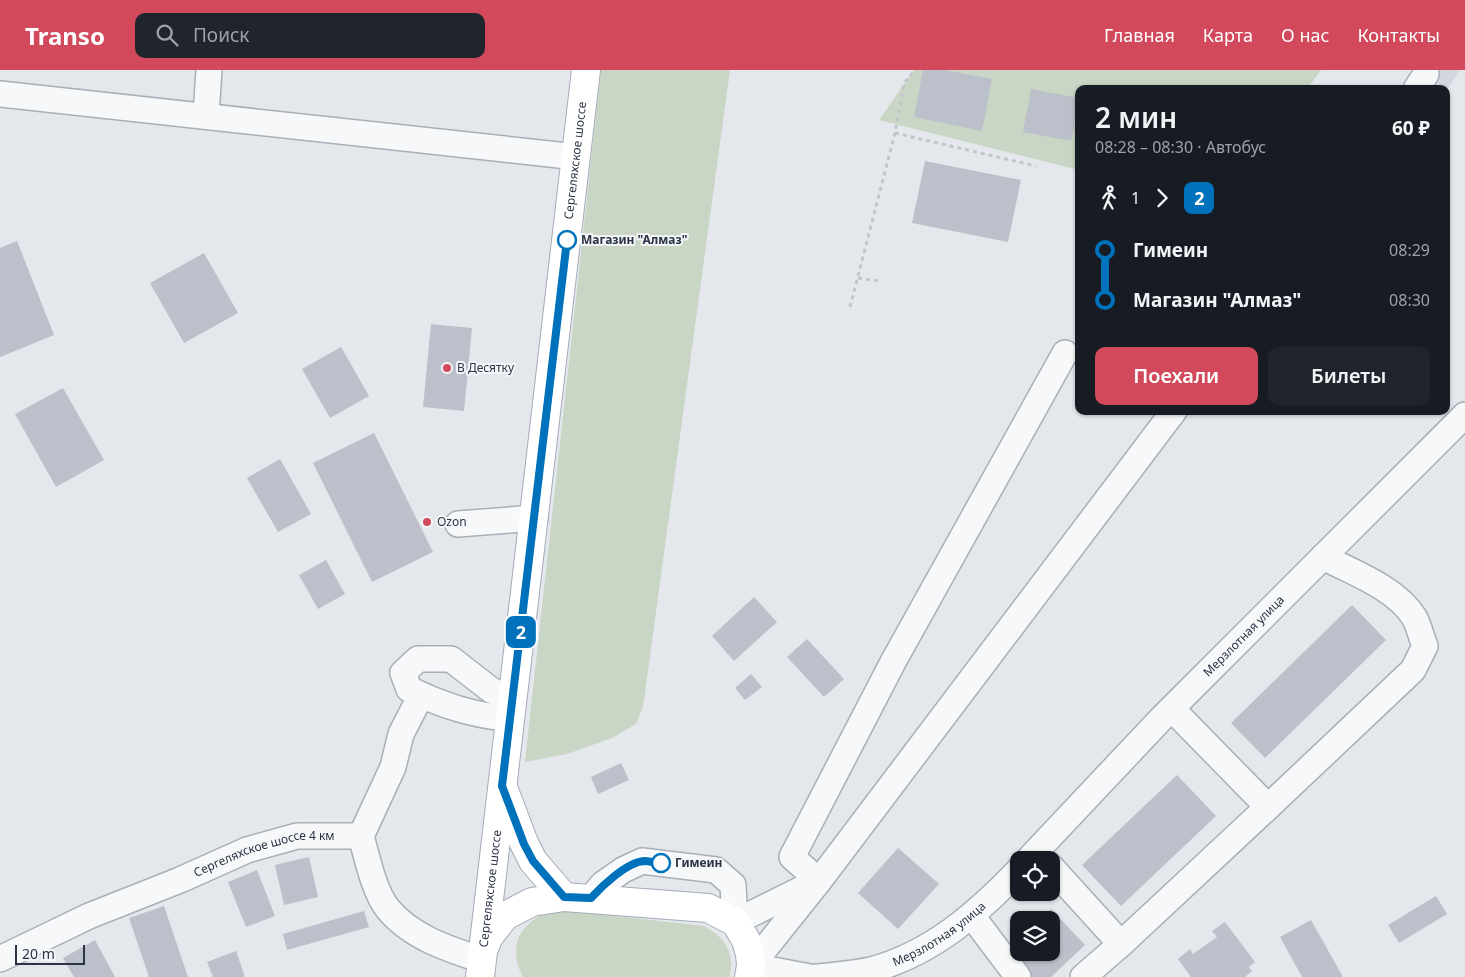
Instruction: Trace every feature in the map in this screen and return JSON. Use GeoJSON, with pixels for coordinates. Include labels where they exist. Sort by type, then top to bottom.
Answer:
{"type":"FeatureCollection","features":[{"type":"Feature","properties":{"kind":"main road","name":"Сергеляхское шоссе"},"geometry":{"type":"LineString","coordinates":[[483,971],[502,786],[535,518],[586,70]]}},
{"type":"Feature","properties":{"kind":"main road","name":"Сергеляхское шоссе"},"geometry":{"type":"LineString","coordinates":[[502,786],[524,844],[533,861],[564,897]]}},
{"type":"Feature","properties":{"kind":"main road","name":"Сергеляхское шоссе"},"geometry":{"type":"LineString","coordinates":[[483,971],[487,939],[506,916],[532,902],[564,897],[708,908],[735,922]]}},
{"type":"Feature","properties":{"kind":"main road"},"geometry":{"type":"LineString","coordinates":[[735,922],[746,940],[750,972]]}},
{"type":"Feature","properties":{"kind":"street"},"geometry":{"type":"LineString","coordinates":[[206,115],[208,70]]}},
{"type":"Feature","properties":{"kind":"street"},"geometry":{"type":"LineString","coordinates":[[0,94],[206,115],[576,157]]}},
{"type":"Feature","properties":{"kind":"street"},"geometry":{"type":"LineString","coordinates":[[819,881],[792,858],[893,662],[1065,353]]}},
{"type":"Feature","properties":{"kind":"street"},"geometry":{"type":"LineString","coordinates":[[750,972],[1171,415]]}},
{"type":"Feature","properties":{"kind":"street","name":"Мерзлотная улица"},"geometry":{"type":"LineString","coordinates":[[1048,851],[1172,708],[1465,415]]}},
{"type":"Feature","properties":{"kind":"street"},"geometry":{"type":"LineString","coordinates":[[458,524],[535,518]]}},
{"type":"Feature","properties":{"kind":"street"},"geometry":{"type":"LineString","coordinates":[[1083,977],[1121,944],[1413,670],[1425,646],[1414,617],[1395,596],[1367,579],[1323,557]]}},
{"type":"Feature","properties":{"kind":"street"},"geometry":{"type":"LineString","coordinates":[[418,659],[451,659],[491,690],[512,710],[483,716],[444,705],[409,689],[403,673],[418,659]]}},
{"type":"Feature","properties":{"kind":"street"},"geometry":{"type":"LineString","coordinates":[[421,695],[401,734],[393,767],[361,836],[372,875],[387,908],[406,927],[483,971]]}},
{"type":"Feature","properties":{"kind":"street"},"geometry":{"type":"LineString","coordinates":[[1172,708],[1268,807]]}},
{"type":"Feature","properties":{"kind":"street","name":"Сергеляхское шоссе 4 км"},"geometry":{"type":"LineString","coordinates":[[0,960],[90,916],[248,850],[297,836],[361,836]]}},
{"type":"Feature","properties":{"kind":"street"},"geometry":{"type":"LineString","coordinates":[[591,898],[603,884],[623,870],[642,861],[716,870],[733,885],[735,922],[819,881]]}},
{"type":"Feature","properties":{"kind":"street","name":"Мерзлотная улица"},"geometry":{"type":"LineString","coordinates":[[818,977],[870,970],[915,954],[948,934],[972,916],[1010,880]]}},
{"type":"Feature","properties":{"kind":"street"},"geometry":{"type":"LineString","coordinates":[[1060,881],[1121,944]]}},
{"type":"Feature","properties":{"kind":"street"},"geometry":{"type":"LineString","coordinates":[[972,916],[1018,977]]}},
{"type":"Feature","properties":{"kind":"street"},"geometry":{"type":"LineString","coordinates":[[750,972],[810,977]]}},
{"type":"Feature","properties":{"kind":"path"},"geometry":{"type":"LineString","coordinates":[[850,307],[895,133],[904,83],[914,70]]}},
{"type":"Feature","properties":{"kind":"path"},"geometry":{"type":"LineString","coordinates":[[895,133],[1036,166]]}},
{"type":"Feature","properties":{"kind":"path"},"geometry":{"type":"LineString","coordinates":[[858,278],[879,281]]}},
{"type":"Feature","properties":{"kind":"shaded area"},"geometry":{"type":"Polygon","coordinates":[[[1420,70],[1460,70],[1450,85],[1440,85],[1420,70]]]}},
{"type":"Feature","properties":{"kind":"green space"},"geometry":{"type":"Polygon","coordinates":[[[601,70],[730,70],[643,707],[636,724],[612,738],[567,754],[525,762],[601,70]]]}},
{"type":"Feature","properties":{"kind":"green space"},"geometry":{"type":"Polygon","coordinates":[[[914,70],[1321,70],[1310,85],[1075,85],[1075,169],[879,120],[914,70]]]}},
{"type":"Feature","properties":{"kind":"green space"},"geometry":{"type":"Polygon","coordinates":[[[553,909],[704,926],[718,936],[727,947],[731,960],[730,977],[523,977],[516,955],[520,936],[532,921],[553,909]]]}},
{"type":"Feature","properties":{"kind":"building"},"geometry":{"type":"Polygon","coordinates":[[[923,70],[945,70],[992,79],[982,131],[914,117],[923,70]]]}},
{"type":"Feature","properties":{"kind":"building"},"geometry":{"type":"Polygon","coordinates":[[[1031,89],[1075,97],[1075,120],[1071,141],[1023,132],[1031,89]]]}},
{"type":"Feature","properties":{"kind":"building"},"geometry":{"type":"Polygon","coordinates":[[[925,161],[1021,180],[1008,242],[912,223],[925,161]]]}},
{"type":"Feature","properties":{"kind":"building"},"geometry":{"type":"Polygon","coordinates":[[[17,241],[54,335],[0,357],[0,248],[17,241]]]}},
{"type":"Feature","properties":{"kind":"building"},"geometry":{"type":"Polygon","coordinates":[[[204,253],[238,313],[184,343],[150,283],[204,253]]]}},
{"type":"Feature","properties":{"kind":"building","name":"В Десятку"},"geometry":{"type":"Polygon","coordinates":[[[431,324],[472,328],[464,411],[423,407],[431,324]]]}},
{"type":"Feature","properties":{"kind":"building"},"geometry":{"type":"Polygon","coordinates":[[[341,347],[369,396],[330,418],[302,369],[341,347]]]}},
{"type":"Feature","properties":{"kind":"building"},"geometry":{"type":"Polygon","coordinates":[[[63,388],[104,460],[56,487],[15,414],[63,388]]]}},
{"type":"Feature","properties":{"kind":"building"},"geometry":{"type":"Polygon","coordinates":[[[374,433],[433,552],[372,582],[313,463],[374,433]]]}},
{"type":"Feature","properties":{"kind":"building"},"geometry":{"type":"Polygon","coordinates":[[[280,459],[311,514],[278,532],[247,478],[280,459]]]}},
{"type":"Feature","properties":{"kind":"building"},"geometry":{"type":"Polygon","coordinates":[[[326,560],[345,594],[318,609],[299,575],[326,560]]]}},
{"type":"Feature","properties":{"kind":"building"},"geometry":{"type":"Polygon","coordinates":[[[754,597],[777,622],[734,661],[712,636],[754,597]]]}},
{"type":"Feature","properties":{"kind":"building"},"geometry":{"type":"Polygon","coordinates":[[[1352,605],[1386,640],[1265,758],[1231,723],[1352,605]]]}},
{"type":"Feature","properties":{"kind":"building"},"geometry":{"type":"Polygon","coordinates":[[[807,639],[844,679],[824,697],[787,657],[807,639]]]}},
{"type":"Feature","properties":{"kind":"building"},"geometry":{"type":"Polygon","coordinates":[[[751,674],[762,687],[745,700],[735,688],[751,674]]]}},
{"type":"Feature","properties":{"kind":"building"},"geometry":{"type":"Polygon","coordinates":[[[621,763],[629,780],[598,794],[591,777],[621,763]]]}},
{"type":"Feature","properties":{"kind":"building"},"geometry":{"type":"Polygon","coordinates":[[[1177,775],[1216,816],[1121,906],[1082,865],[1177,775]]]}},
{"type":"Feature","properties":{"kind":"building"},"geometry":{"type":"Polygon","coordinates":[[[898,848],[939,884],[898,929],[858,893],[898,848]]]}},
{"type":"Feature","properties":{"kind":"building"},"geometry":{"type":"Polygon","coordinates":[[[309,857],[318,897],[284,905],[275,865],[309,857]]]}},
{"type":"Feature","properties":{"kind":"building"},"geometry":{"type":"Polygon","coordinates":[[[257,870],[275,916],[246,927],[228,882],[257,870]]]}},
{"type":"Feature","properties":{"kind":"building"},"geometry":{"type":"Polygon","coordinates":[[[1436,896],[1447,914],[1399,943],[1388,925],[1436,896]]]}},
{"type":"Feature","properties":{"kind":"building"},"geometry":{"type":"Polygon","coordinates":[[[164,906],[188,977],[149,977],[129,918],[164,906]]]}},
{"type":"Feature","properties":{"kind":"building"},"geometry":{"type":"Polygon","coordinates":[[[364,911],[369,927],[287,950],[283,934],[364,911]]]}},
{"type":"Feature","properties":{"kind":"building"},"geometry":{"type":"Polygon","coordinates":[[[1060,919],[1085,945],[1051,977],[1026,977],[1011,961],[1060,961],[1060,919]]]}},
{"type":"Feature","properties":{"kind":"building"},"geometry":{"type":"Polygon","coordinates":[[[1311,920],[1343,977],[1302,977],[1280,937],[1311,920]]]}},
{"type":"Feature","properties":{"kind":"building"},"geometry":{"type":"Polygon","coordinates":[[[1225,922],[1255,962],[1249,967],[1252,971],[1245,977],[1191,977],[1178,959],[1190,949],[1193,954],[1217,937],[1212,931],[1225,922]]]}},
{"type":"Feature","properties":{"kind":"building"},"geometry":{"type":"Polygon","coordinates":[[[95,940],[115,977],[74,977],[63,958],[95,940]]]}},
{"type":"Feature","properties":{"kind":"building"},"geometry":{"type":"Polygon","coordinates":[[[1010,948],[1010,960],[1004,954],[1010,948]]]}},
{"type":"Feature","properties":{"kind":"building"},"geometry":{"type":"Polygon","coordinates":[[[236,951],[245,977],[213,977],[207,962],[236,951]]]}},
{"type":"Feature","properties":{"kind":"bus line","name":"2"},"geometry":{"type":"LineString","coordinates":[[567,240],[514,700],[502,786],[524,844],[533,861],[564,897],[591,898],[603,884],[623,870],[642,861],[661,863]]}},
{"type":"Feature","properties":{"kind":"place","name":"Магазин \"Алмаз\""},"geometry":{"type":"Point","coordinates":[567,240]}},
{"type":"Feature","properties":{"kind":"place","name":"В Десятку"},"geometry":{"type":"Point","coordinates":[447,368]}},
{"type":"Feature","properties":{"kind":"place","name":"Ozon"},"geometry":{"type":"Point","coordinates":[427,522]}},
{"type":"Feature","properties":{"kind":"place","name":"Гимеин"},"geometry":{"type":"Point","coordinates":[661,863]}}]}
